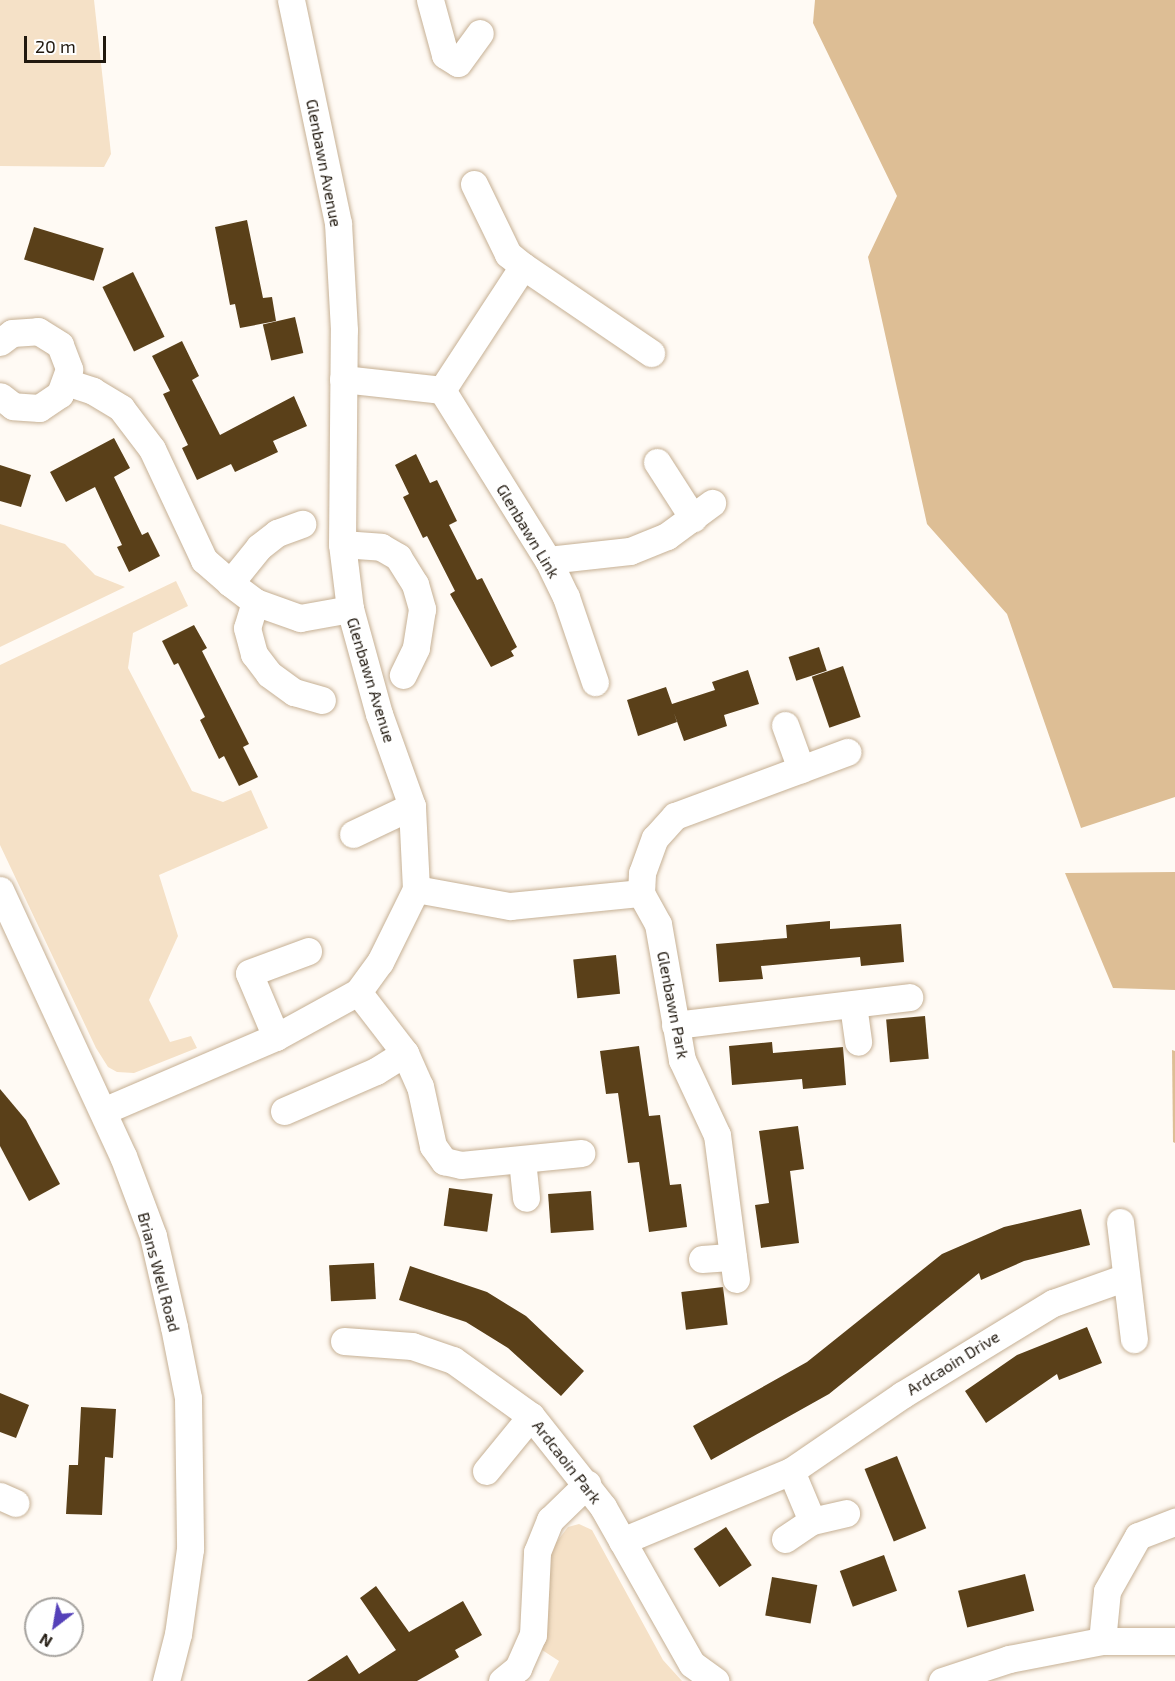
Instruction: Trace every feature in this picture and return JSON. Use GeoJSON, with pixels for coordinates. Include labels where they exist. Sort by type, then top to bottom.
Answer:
{"type":"FeatureCollection","features":[{"type":"Feature","properties":{"kind":"street","name":"Glenbawn Avenue"},"geometry":{"type":"LineString","coordinates":[[103,1111],[276,1036],[358,992],[380,962],[416,889],[412,806],[375,703],[350,609],[342,544],[343,379],[338,223],[291,0]]}},
{"type":"Feature","properties":{"kind":"street"},"geometry":{"type":"LineString","coordinates":[[430,0],[445,55],[458,63],[480,33]]}},
{"type":"Feature","properties":{"kind":"street"},"geometry":{"type":"LineString","coordinates":[[474,184],[508,254],[651,353]]}},
{"type":"Feature","properties":{"kind":"street"},"geometry":{"type":"LineString","coordinates":[[343,379],[442,390],[523,266]]}},
{"type":"Feature","properties":{"kind":"street"},"geometry":{"type":"LineString","coordinates":[[0,342],[25,330],[50,336],[66,356],[66,382],[60,394],[39,408],[13,406],[0,396]]}},
{"type":"Feature","properties":{"kind":"street"},"geometry":{"type":"LineString","coordinates":[[66,382],[93,391],[121,408],[152,449],[204,560],[230,584],[255,602],[300,618],[350,609]]}},
{"type":"Feature","properties":{"kind":"street","name":"Glenbawn Link"},"geometry":{"type":"LineString","coordinates":[[442,390],[548,560],[566,597],[595,682]]}},
{"type":"Feature","properties":{"kind":"street"},"geometry":{"type":"LineString","coordinates":[[548,560],[630,551],[667,536],[702,510],[657,462]]}},
{"type":"Feature","properties":{"kind":"street"},"geometry":{"type":"LineString","coordinates":[[230,584],[259,547],[277,533],[302,524]]}},
{"type":"Feature","properties":{"kind":"street"},"geometry":{"type":"LineString","coordinates":[[342,544],[381,547],[398,557],[415,584],[422,609],[416,648],[403,675]]}},
{"type":"Feature","properties":{"kind":"street"},"geometry":{"type":"LineString","coordinates":[[255,602],[247,628],[254,654],[269,675],[285,686],[321,700]]}},
{"type":"Feature","properties":{"kind":"street"},"geometry":{"type":"LineString","coordinates":[[785,725],[801,769]]}},
{"type":"Feature","properties":{"kind":"street"},"geometry":{"type":"LineString","coordinates":[[416,889],[510,906],[641,892],[642,873],[655,838],[675,816],[847,752]]}},
{"type":"Feature","properties":{"kind":"street"},"geometry":{"type":"LineString","coordinates":[[353,834],[412,806]]}},
{"type":"Feature","properties":{"kind":"street","name":"Brians Well Road"},"geometry":{"type":"LineString","coordinates":[[0,890],[103,1111],[153,1236],[188,1398],[190,1549],[178,1634],[166,1681]]}},
{"type":"Feature","properties":{"kind":"street","name":"Glenbawn Park"},"geometry":{"type":"LineString","coordinates":[[641,892],[658,924],[682,1060],[717,1135],[734,1268],[702,1259]]}},
{"type":"Feature","properties":{"kind":"street"},"geometry":{"type":"LineString","coordinates":[[276,1036],[249,973],[308,951]]}},
{"type":"Feature","properties":{"kind":"street"},"geometry":{"type":"LineString","coordinates":[[358,992],[405,1053],[420,1086],[434,1146],[444,1161],[461,1165],[581,1153]]}},
{"type":"Feature","properties":{"kind":"street"},"geometry":{"type":"LineString","coordinates":[[675,1026],[909,997]]}},
{"type":"Feature","properties":{"kind":"street"},"geometry":{"type":"LineString","coordinates":[[853,1005],[858,1042]]}},
{"type":"Feature","properties":{"kind":"street"},"geometry":{"type":"LineString","coordinates":[[284,1111],[376,1071],[405,1053]]}},
{"type":"Feature","properties":{"kind":"street"},"geometry":{"type":"LineString","coordinates":[[522,1160],[526,1198]]}},
{"type":"Feature","properties":{"kind":"street"},"geometry":{"type":"LineString","coordinates":[[1120,1222],[1134,1339]]}},
{"type":"Feature","properties":{"kind":"street","name":"Ardcaoin Drive"},"geometry":{"type":"LineString","coordinates":[[622,1541],[792,1471],[902,1395],[1053,1303],[1126,1277]]}},
{"type":"Feature","properties":{"kind":"street","name":"Ardcaoin Park"},"geometry":{"type":"LineString","coordinates":[[344,1341],[412,1346],[453,1360],[531,1416],[587,1484],[692,1664],[715,1681]]}},
{"type":"Feature","properties":{"kind":"street"},"geometry":{"type":"LineString","coordinates":[[486,1471],[531,1416]]}},
{"type":"Feature","properties":{"kind":"street"},"geometry":{"type":"LineString","coordinates":[[792,1471],[813,1521]]}},
{"type":"Feature","properties":{"kind":"street"},"geometry":{"type":"LineString","coordinates":[[502,1681],[518,1668],[533,1635],[537,1552],[550,1520],[587,1484]]}},
{"type":"Feature","properties":{"kind":"street"},"geometry":{"type":"LineString","coordinates":[[785,1539],[813,1521],[846,1513]]}},
{"type":"Feature","properties":{"kind":"street"},"geometry":{"type":"LineString","coordinates":[[1102,1641],[1107,1591],[1138,1536],[1175,1522]]}},
{"type":"Feature","properties":{"kind":"street"},"geometry":{"type":"LineString","coordinates":[[942,1681],[1009,1659],[1102,1641],[1175,1641]]}},
{"type":"Feature","properties":{"kind":"shaded area"},"geometry":{"type":"Polygon","coordinates":[[[0,0],[94,0],[111,154],[104,167],[0,166],[0,0]]]}},
{"type":"Feature","properties":{"kind":"shaded area"},"geometry":{"type":"Polygon","coordinates":[[[815,0],[1175,0],[1175,797],[1081,828],[1007,614],[927,524],[868,257],[897,196],[813,23],[815,0]]]}},
{"type":"Feature","properties":{"kind":"shaded area"},"geometry":{"type":"Polygon","coordinates":[[[0,524],[65,544],[95,575],[125,587],[0,647],[0,524]]]}},
{"type":"Feature","properties":{"kind":"shaded area"},"geometry":{"type":"Polygon","coordinates":[[[176,581],[188,606],[133,633],[128,668],[192,791],[223,802],[251,790],[268,828],[159,875],[178,936],[149,1000],[170,1042],[191,1036],[197,1048],[134,1073],[117,1072],[108,1067],[96,1048],[0,845],[0,665],[176,581]]]}},
{"type":"Feature","properties":{"kind":"shaded area"},"geometry":{"type":"Polygon","coordinates":[[[1175,872],[1175,990],[1113,988],[1065,873],[1175,872]]]}},
{"type":"Feature","properties":{"kind":"shaded area"},"geometry":{"type":"Polygon","coordinates":[[[1172,1050],[1175,1051],[1175,1143],[1173,1142],[1172,1050]]]}},
{"type":"Feature","properties":{"kind":"shaded area"},"geometry":{"type":"Polygon","coordinates":[[[579,1524],[592,1530],[663,1660],[682,1681],[549,1681],[559,1661],[539,1648],[550,1586],[543,1560],[568,1527],[579,1524]]]}},
{"type":"Feature","properties":{"kind":"building"},"geometry":{"type":"Polygon","coordinates":[[[247,220],[263,298],[272,297],[276,321],[240,328],[235,304],[230,305],[215,227],[247,220]]]}},
{"type":"Feature","properties":{"kind":"building"},"geometry":{"type":"Polygon","coordinates":[[[34,227],[104,248],[94,281],[24,260],[34,227]]]}},
{"type":"Feature","properties":{"kind":"building"},"geometry":{"type":"Polygon","coordinates":[[[133,272],[165,337],[134,352],[102,287],[133,272]]]}},
{"type":"Feature","properties":{"kind":"building"},"geometry":{"type":"Polygon","coordinates":[[[295,317],[303,353],[271,360],[263,324],[295,317]]]}},
{"type":"Feature","properties":{"kind":"building"},"geometry":{"type":"Polygon","coordinates":[[[182,341],[199,376],[192,380],[220,435],[294,396],[307,426],[273,441],[278,452],[235,472],[231,464],[197,480],[182,448],[188,445],[163,394],[170,391],[152,356],[182,341]]]}},
{"type":"Feature","properties":{"kind":"building"},"geometry":{"type":"Polygon","coordinates":[[[114,438],[130,468],[114,477],[142,535],[148,532],[160,556],[129,572],[117,547],[122,545],[95,487],[66,502],[50,472],[114,438]]]}},
{"type":"Feature","properties":{"kind":"building"},"geometry":{"type":"Polygon","coordinates":[[[416,454],[430,483],[437,480],[457,521],[449,525],[477,580],[482,578],[517,647],[511,651],[514,656],[491,667],[450,594],[455,591],[427,536],[423,538],[403,497],[409,494],[395,465],[416,454]]]}},
{"type":"Feature","properties":{"kind":"building"},"geometry":{"type":"Polygon","coordinates":[[[0,465],[31,475],[21,507],[0,501],[0,465]]]}},
{"type":"Feature","properties":{"kind":"building"},"geometry":{"type":"Polygon","coordinates":[[[194,625],[207,648],[202,651],[249,744],[243,747],[258,777],[239,786],[224,756],[219,759],[200,720],[205,717],[178,663],[174,665],[162,641],[194,625]]]}},
{"type":"Feature","properties":{"kind":"building"},"geometry":{"type":"Polygon","coordinates":[[[819,647],[827,671],[796,681],[789,657],[819,647]]]}},
{"type":"Feature","properties":{"kind":"building"},"geometry":{"type":"Polygon","coordinates":[[[843,666],[861,717],[829,728],[812,677],[843,666]]]}},
{"type":"Feature","properties":{"kind":"building"},"geometry":{"type":"Polygon","coordinates":[[[748,670],[759,704],[724,715],[727,726],[684,741],[674,713],[677,722],[638,736],[627,700],[666,687],[672,704],[715,690],[712,682],[748,670]]]}},
{"type":"Feature","properties":{"kind":"building"},"geometry":{"type":"Polygon","coordinates":[[[830,921],[830,929],[901,924],[904,962],[861,966],[860,957],[761,966],[763,979],[719,982],[716,944],[787,938],[786,925],[830,921]]]}},
{"type":"Feature","properties":{"kind":"building"},"geometry":{"type":"Polygon","coordinates":[[[616,955],[620,994],[577,998],[573,959],[616,955]]]}},
{"type":"Feature","properties":{"kind":"building"},"geometry":{"type":"Polygon","coordinates":[[[925,1016],[929,1059],[890,1062],[886,1019],[925,1016]]]}},
{"type":"Feature","properties":{"kind":"building"},"geometry":{"type":"Polygon","coordinates":[[[772,1042],[773,1053],[843,1047],[846,1085],[803,1089],[802,1079],[732,1085],[729,1046],[772,1042]]]}},
{"type":"Feature","properties":{"kind":"building"},"geometry":{"type":"Polygon","coordinates":[[[639,1046],[649,1116],[660,1115],[670,1185],[681,1184],[687,1227],[649,1232],[639,1162],[628,1163],[618,1093],[606,1094],[600,1051],[639,1046]]]}},
{"type":"Feature","properties":{"kind":"building"},"geometry":{"type":"Polygon","coordinates":[[[0,1089],[26,1120],[60,1184],[29,1201],[0,1146],[0,1089]]]}},
{"type":"Feature","properties":{"kind":"building"},"geometry":{"type":"Polygon","coordinates":[[[798,1126],[804,1169],[790,1171],[799,1243],[761,1248],[755,1205],[769,1203],[759,1131],[798,1126]]]}},
{"type":"Feature","properties":{"kind":"building"},"geometry":{"type":"Polygon","coordinates":[[[449,1188],[493,1194],[487,1232],[444,1226],[449,1188]]]}},
{"type":"Feature","properties":{"kind":"building"},"geometry":{"type":"Polygon","coordinates":[[[591,1191],[594,1230],[551,1233],[548,1194],[591,1191]]]}},
{"type":"Feature","properties":{"kind":"building"},"geometry":{"type":"Polygon","coordinates":[[[1081,1209],[1090,1245],[1024,1261],[981,1280],[979,1273],[829,1394],[711,1460],[693,1426],[807,1362],[942,1254],[1004,1227],[1081,1209]]]}},
{"type":"Feature","properties":{"kind":"building"},"geometry":{"type":"Polygon","coordinates":[[[374,1263],[376,1299],[331,1301],[329,1265],[374,1263]]]}},
{"type":"Feature","properties":{"kind":"building"},"geometry":{"type":"Polygon","coordinates":[[[410,1266],[487,1292],[526,1316],[584,1371],[561,1396],[508,1348],[466,1322],[399,1300],[410,1266]]]}},
{"type":"Feature","properties":{"kind":"building"},"geometry":{"type":"Polygon","coordinates":[[[723,1287],[728,1325],[686,1330],[681,1292],[723,1287]]]}},
{"type":"Feature","properties":{"kind":"building"},"geometry":{"type":"Polygon","coordinates":[[[1087,1327],[1102,1363],[1059,1380],[1057,1374],[986,1423],[965,1391],[1017,1355],[1087,1327]]]}},
{"type":"Feature","properties":{"kind":"building"},"geometry":{"type":"Polygon","coordinates":[[[0,1393],[29,1405],[16,1438],[0,1432],[0,1393]]]}},
{"type":"Feature","properties":{"kind":"building"},"geometry":{"type":"Polygon","coordinates":[[[81,1407],[116,1409],[113,1458],[105,1457],[102,1515],[66,1514],[69,1465],[78,1465],[81,1407]]]}},
{"type":"Feature","properties":{"kind":"building"},"geometry":{"type":"Polygon","coordinates":[[[897,1456],[926,1528],[894,1541],[865,1469],[897,1456]]]}},
{"type":"Feature","properties":{"kind":"building"},"geometry":{"type":"Polygon","coordinates":[[[726,1527],[752,1565],[719,1587],[694,1549],[726,1527]]]}},
{"type":"Feature","properties":{"kind":"building"},"geometry":{"type":"Polygon","coordinates":[[[884,1555],[897,1591],[853,1607],[840,1571],[884,1555]]]}},
{"type":"Feature","properties":{"kind":"building"},"geometry":{"type":"Polygon","coordinates":[[[1025,1574],[1034,1611],[967,1628],[958,1591],[1025,1574]]]}},
{"type":"Feature","properties":{"kind":"building"},"geometry":{"type":"Polygon","coordinates":[[[772,1577],[817,1585],[811,1623],[765,1615],[772,1577]]]}},
{"type":"Feature","properties":{"kind":"building"},"geometry":{"type":"Polygon","coordinates":[[[376,1586],[409,1632],[463,1601],[482,1635],[455,1650],[459,1657],[417,1681],[307,1681],[347,1655],[359,1674],[396,1650],[360,1598],[376,1586]]]}}]}
